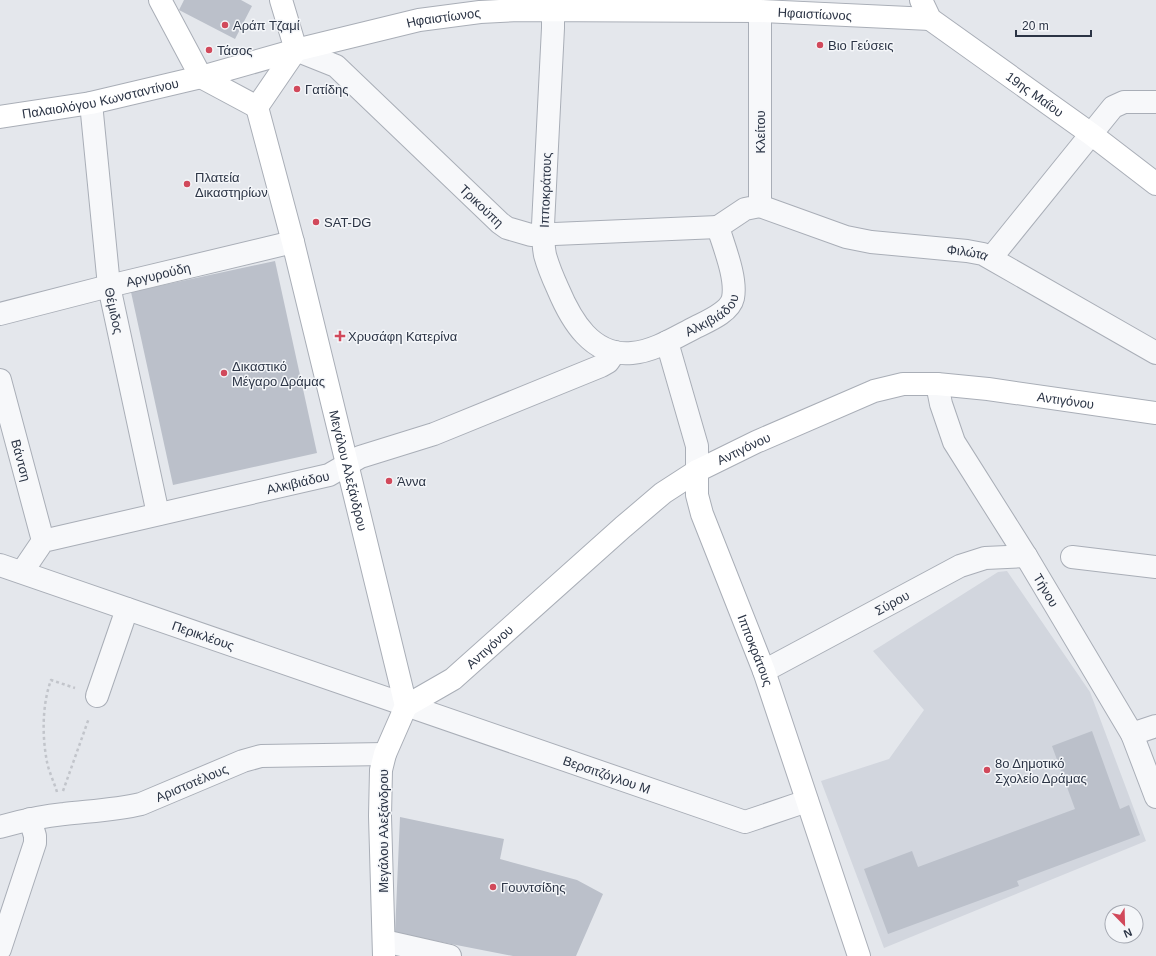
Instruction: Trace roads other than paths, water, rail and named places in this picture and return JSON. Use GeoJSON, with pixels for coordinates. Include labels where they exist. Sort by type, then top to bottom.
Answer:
{"type":"FeatureCollection","features":[{"type":"Feature","properties":{"kind":"street"},"geometry":{"type":"LineString","coordinates":[[160,0],[201,77],[257,107],[296,50],[281,0]]}},
{"type":"Feature","properties":{"kind":"street","name":"Ηφαιστίωνος"},"geometry":{"type":"LineString","coordinates":[[201,77],[296,50],[419,20],[462,13],[553,5],[760,11],[926,10]]}},
{"type":"Feature","properties":{"kind":"street","name":"Ιπποκράτους"},"geometry":{"type":"LineString","coordinates":[[553,5],[543,234],[546,256],[554,280],[569,313],[582,332],[607,350],[615,352]]}},
{"type":"Feature","properties":{"kind":"street","name":"19ης Μαΐου"},"geometry":{"type":"LineString","coordinates":[[926,10],[1156,184]]}},
{"type":"Feature","properties":{"kind":"street","name":"Κλείτου"},"geometry":{"type":"LineString","coordinates":[[760,11],[760,206]]}},
{"type":"Feature","properties":{"kind":"street","name":"Τρικούπη"},"geometry":{"type":"LineString","coordinates":[[296,50],[336,66],[500,223],[508,228],[531,235],[718,227]]}},
{"type":"Feature","properties":{"kind":"street","name":"Παλαιολόγου Κωνσταντίνου"},"geometry":{"type":"LineString","coordinates":[[0,117],[91,103],[201,77]]}},
{"type":"Feature","properties":{"kind":"street"},"geometry":{"type":"LineString","coordinates":[[991,258],[1113,107],[1124,102],[1156,102]]}},
{"type":"Feature","properties":{"kind":"street","name":"Θέμιδος"},"geometry":{"type":"LineString","coordinates":[[91,103],[109,286],[158,514]]}},
{"type":"Feature","properties":{"kind":"street","name":"Μεγάλου Αλεξάνδρου"},"geometry":{"type":"LineString","coordinates":[[257,107],[293,242],[406,706],[385,754],[381,770],[380,816],[384,949]]}},
{"type":"Feature","properties":{"kind":"street"},"geometry":{"type":"LineString","coordinates":[[718,227],[745,209],[760,206]]}},
{"type":"Feature","properties":{"kind":"street","name":"Φιλώτα"},"geometry":{"type":"LineString","coordinates":[[760,206],[846,237],[871,242],[977,252],[991,258],[1156,353]]}},
{"type":"Feature","properties":{"kind":"street","name":"Αλκιβιάδου"},"geometry":{"type":"LineString","coordinates":[[43,541],[329,476],[347,464],[365,455],[434,434],[602,366],[608,362],[615,352],[642,352],[667,342],[722,313],[732,300],[734,283],[718,227]]}},
{"type":"Feature","properties":{"kind":"street","name":"Αργυρούδη"},"geometry":{"type":"LineString","coordinates":[[0,314],[293,242]]}},
{"type":"Feature","properties":{"kind":"street","name":"Ιπποκράτους"},"geometry":{"type":"LineString","coordinates":[[667,342],[697,446],[697,495],[702,514],[764,671],[858,956]]}},
{"type":"Feature","properties":{"kind":"street","name":"Βάντση"},"geometry":{"type":"LineString","coordinates":[[0,380],[43,541]]}},
{"type":"Feature","properties":{"kind":"street","name":"Αντιγόνου"},"geometry":{"type":"LineString","coordinates":[[406,706],[454,679],[663,493],[697,471],[756,442],[874,391],[903,384],[937,384],[988,389],[1156,412]]}},
{"type":"Feature","properties":{"kind":"street","name":"Τήνου"},"geometry":{"type":"LineString","coordinates":[[937,384],[941,404],[954,442],[1026,556],[1132,734],[1156,797]]}},
{"type":"Feature","properties":{"kind":"street"},"geometry":{"type":"LineString","coordinates":[[22,572],[43,541]]}},
{"type":"Feature","properties":{"kind":"street","name":"Σύρου"},"geometry":{"type":"LineString","coordinates":[[764,671],[960,566],[985,558],[1026,556]]}},
{"type":"Feature","properties":{"kind":"street"},"geometry":{"type":"LineString","coordinates":[[1072,557],[1156,567]]}},
{"type":"Feature","properties":{"kind":"street","name":"Περικλέους"},"geometry":{"type":"LineString","coordinates":[[0,565],[406,706]]}},
{"type":"Feature","properties":{"kind":"street"},"geometry":{"type":"LineString","coordinates":[[97,696],[127,609]]}},
{"type":"Feature","properties":{"kind":"street","name":"Βερσιτζόγλου Μ"},"geometry":{"type":"LineString","coordinates":[[406,706],[745,822],[807,801]]}},
{"type":"Feature","properties":{"kind":"street"},"geometry":{"type":"LineString","coordinates":[[1132,734],[1156,726]]}},
{"type":"Feature","properties":{"kind":"street","name":"Αριστοτέλους"},"geometry":{"type":"LineString","coordinates":[[0,827],[30,819],[57,807],[124,808],[141,804],[243,761],[261,756],[385,754]]}},
{"type":"Feature","properties":{"kind":"street"},"geometry":{"type":"LineString","coordinates":[[0,949],[35,843],[35,836],[30,819]]}},
{"type":"Feature","properties":{"kind":"street"},"geometry":{"type":"LineString","coordinates":[[384,949],[450,956]]}},
{"type":"Feature","properties":{"kind":"place","name":"Αράπ Τζαμί"},"geometry":{"type":"Point","coordinates":[225,25]}},
{"type":"Feature","properties":{"kind":"place","name":"Βιο Γεύσεις"},"geometry":{"type":"Point","coordinates":[820,45]}},
{"type":"Feature","properties":{"kind":"place","name":"Τάσος"},"geometry":{"type":"Point","coordinates":[209,50]}},
{"type":"Feature","properties":{"kind":"place","name":"Γατίδης"},"geometry":{"type":"Point","coordinates":[297,89]}},
{"type":"Feature","properties":{"kind":"place","name":"Πλατεία Δικαστηρίων"},"geometry":{"type":"Point","coordinates":[187,184]}},
{"type":"Feature","properties":{"kind":"place","name":"SAT-DG"},"geometry":{"type":"Point","coordinates":[316,222]}},
{"type":"Feature","properties":{"kind":"place","name":"Χρυσάφη Κατερίνα"},"geometry":{"type":"Point","coordinates":[340,336]}},
{"type":"Feature","properties":{"kind":"place","name":"Δικαστικό Μέγαρο Δράμας"},"geometry":{"type":"Point","coordinates":[224,373]}},
{"type":"Feature","properties":{"kind":"place","name":"Άννα"},"geometry":{"type":"Point","coordinates":[389,481]}},
{"type":"Feature","properties":{"kind":"place","name":"8ο Δημοτικό Σχολείο Δράμας"},"geometry":{"type":"Point","coordinates":[987,770]}},
{"type":"Feature","properties":{"kind":"place","name":"Γουντσίδης"},"geometry":{"type":"Point","coordinates":[493,887]}}]}
